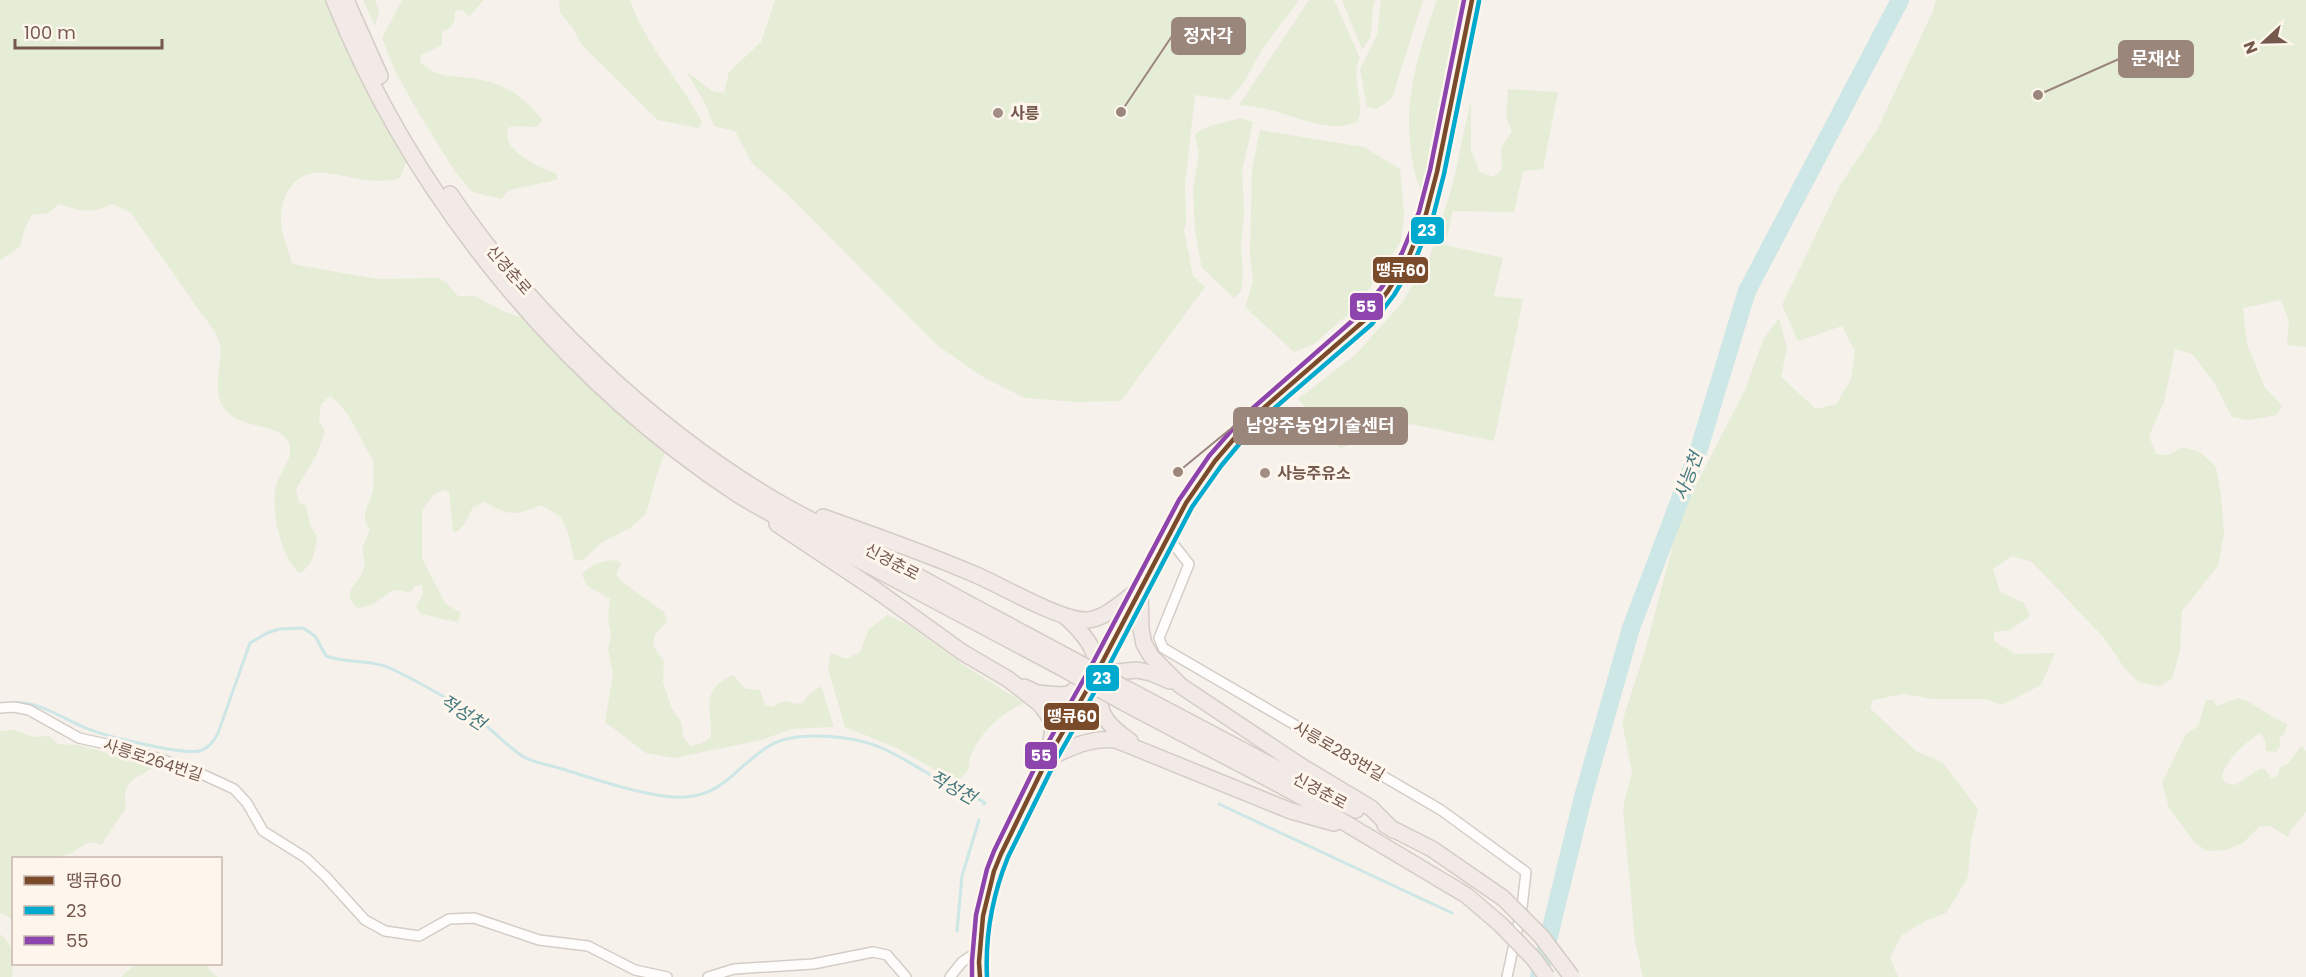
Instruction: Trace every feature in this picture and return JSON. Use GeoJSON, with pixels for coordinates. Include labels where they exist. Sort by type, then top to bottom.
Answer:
{"type":"FeatureCollection","features":[{"type":"Feature","properties":{"kind":"highway","name":"신경춘로"},"geometry":{"type":"LineString","coordinates":[[334,0],[381,100],[411,153],[464,233],[533,318],[605,389],[665,440],[738,495],[1063,662]]}},
{"type":"Feature","properties":{"kind":"highway","name":"신경춘로"},"geometry":{"type":"LineString","coordinates":[[346,0],[383,84],[421,150],[456,203],[501,262],[575,344],[638,402],[703,452],[778,502],[1122,694],[1466,895],[1500,924],[1534,959],[1546,977]]}},
{"type":"Feature","properties":{"kind":"highway"},"geometry":{"type":"LineString","coordinates":[[738,495],[792,536],[876,590],[962,652],[1008,679],[1037,693],[1060,695],[1069,694],[1096,674],[1137,670],[1151,673],[1181,686],[1301,766],[1371,808],[1393,830]]}},
{"type":"Feature","properties":{"kind":"highway"},"geometry":{"type":"LineString","coordinates":[[778,502],[878,536],[974,574],[1066,616],[1086,621],[1100,616],[1140,589]]}},
{"type":"Feature","properties":{"kind":"highway"},"geometry":{"type":"LineString","coordinates":[[1140,589],[1141,628],[1144,644],[1151,656],[1181,686]]}},
{"type":"Feature","properties":{"kind":"highway"},"geometry":{"type":"LineString","coordinates":[[1066,616],[1087,641],[1094,655],[1099,705],[1103,716],[1112,727],[1141,749]]}},
{"type":"Feature","properties":{"kind":"highway"},"geometry":{"type":"LineString","coordinates":[[1008,679],[1040,704],[1051,719],[1053,729],[1048,758]]}},
{"type":"Feature","properties":{"kind":"highway","name":"신경춘로"},"geometry":{"type":"LineString","coordinates":[[1122,694],[1432,849],[1503,898],[1541,936],[1572,977]]}},
{"type":"Feature","properties":{"kind":"highway"},"geometry":{"type":"LineString","coordinates":[[1048,758],[1078,744],[1102,738],[1116,740],[1292,811],[1355,829]]}},
{"type":"Feature","properties":{"kind":"street"},"geometry":{"type":"LineString","coordinates":[[980,977],[983,916],[994,871],[1048,758],[1096,674],[1167,537],[1195,489],[1232,440],[1281,391],[1352,333],[1388,291],[1409,256],[1426,214],[1437,172],[1472,0]]}},
{"type":"Feature","properties":{"kind":"street","name":"사릉로283번길"},"geometry":{"type":"LineString","coordinates":[[1167,537],[1189,564],[1159,638],[1162,648],[1441,810],[1526,872],[1522,907],[1507,977]]}},
{"type":"Feature","properties":{"kind":"street","name":"사릉로264번길"},"geometry":{"type":"LineString","coordinates":[[0,708],[14,706],[29,710],[79,738],[163,760],[193,770],[234,789],[247,803],[263,831],[306,858],[326,876],[365,920],[385,931],[419,936],[449,919],[474,918],[539,940],[588,946],[635,969],[667,977]]}},
{"type":"Feature","properties":{"kind":"street"},"geometry":{"type":"LineString","coordinates":[[950,977],[967,958],[980,950]]}},
{"type":"Feature","properties":{"kind":"street"},"geometry":{"type":"LineString","coordinates":[[708,977],[734,969],[745,973],[813,964],[873,952],[887,956],[906,977]]}},
{"type":"Feature","properties":{"kind":"green space"},"geometry":{"type":"Polygon","coordinates":[[[0,0],[326,0],[363,82],[407,160],[400,178],[372,181],[316,173],[307,175],[293,184],[284,200],[281,219],[283,236],[292,264],[377,279],[438,278],[447,283],[458,296],[475,296],[503,311],[526,319],[569,366],[665,453],[646,514],[630,528],[601,543],[583,560],[574,560],[568,532],[560,516],[541,505],[513,513],[500,510],[485,502],[473,507],[464,525],[455,533],[449,492],[443,490],[433,495],[422,511],[422,558],[445,603],[461,613],[457,622],[421,614],[416,607],[423,594],[422,585],[414,586],[411,593],[392,591],[372,604],[357,608],[350,596],[364,564],[363,548],[370,530],[365,515],[373,490],[374,461],[350,418],[338,402],[330,396],[321,404],[319,421],[325,431],[316,456],[296,489],[299,503],[306,505],[310,525],[317,537],[310,562],[299,573],[287,556],[276,518],[275,493],[289,457],[288,441],[275,431],[237,419],[222,405],[218,389],[220,348],[217,336],[131,213],[112,204],[98,210],[86,211],[59,204],[48,213],[32,215],[25,228],[20,247],[0,260],[0,0]]]}},
{"type":"Feature","properties":{"kind":"green space"},"geometry":{"type":"Polygon","coordinates":[[[363,0],[375,0],[379,12],[375,26],[363,0]]]}},
{"type":"Feature","properties":{"kind":"green space"},"geometry":{"type":"Polygon","coordinates":[[[402,0],[484,0],[469,16],[462,10],[455,11],[453,24],[442,32],[442,45],[421,55],[420,62],[440,74],[487,81],[522,98],[542,120],[538,126],[508,128],[507,136],[510,144],[523,157],[557,174],[557,180],[509,190],[501,199],[472,192],[454,170],[413,104],[393,66],[382,38],[402,0]]]}},
{"type":"Feature","properties":{"kind":"green space"},"geometry":{"type":"Polygon","coordinates":[[[559,0],[630,0],[644,32],[702,122],[698,128],[658,120],[582,45],[573,28],[560,12],[559,0]]]}},
{"type":"Feature","properties":{"kind":"green space"},"geometry":{"type":"Polygon","coordinates":[[[775,0],[1299,0],[1263,48],[1244,82],[1229,100],[1195,95],[1185,184],[1186,223],[1184,230],[1193,276],[1205,287],[1121,401],[1077,402],[1025,398],[983,377],[938,346],[787,194],[752,163],[735,131],[714,126],[705,103],[686,71],[712,91],[724,93],[729,72],[761,42],[775,0]]]}},
{"type":"Feature","properties":{"kind":"green space"},"geometry":{"type":"Polygon","coordinates":[[[1309,0],[1334,0],[1360,58],[1356,74],[1360,113],[1358,121],[1348,125],[1313,123],[1267,109],[1239,105],[1309,0]]]}},
{"type":"Feature","properties":{"kind":"green space"},"geometry":{"type":"Polygon","coordinates":[[[1342,0],[1375,0],[1370,38],[1362,49],[1342,0]]]}},
{"type":"Feature","properties":{"kind":"green space"},"geometry":{"type":"Polygon","coordinates":[[[1381,0],[1423,0],[1392,98],[1377,109],[1367,107],[1360,69],[1377,35],[1381,0]]]}},
{"type":"Feature","properties":{"kind":"green space"},"geometry":{"type":"Polygon","coordinates":[[[1437,0],[1462,0],[1430,160],[1421,190],[1412,159],[1409,117],[1418,59],[1437,0]]]}},
{"type":"Feature","properties":{"kind":"green space"},"geometry":{"type":"Polygon","coordinates":[[[1936,0],[2306,0],[2306,347],[2287,345],[2289,321],[2281,300],[2243,308],[2247,344],[2265,388],[2282,405],[2277,415],[2249,420],[2232,417],[2214,382],[2192,354],[2175,349],[2164,402],[2149,436],[2156,454],[2168,455],[2183,447],[2200,452],[2216,467],[2224,535],[2218,566],[2182,611],[2180,651],[2172,679],[2159,686],[2139,682],[2125,669],[2105,639],[2032,562],[2012,556],[1993,569],[2000,592],[2024,603],[2030,616],[2010,630],[1994,632],[1994,641],[2015,654],[2055,653],[2041,685],[2002,705],[1985,699],[1932,699],[1903,694],[1873,700],[1870,708],[1916,751],[1943,763],[1978,809],[1971,840],[1968,877],[1946,913],[1927,920],[1902,935],[1890,957],[1898,977],[1643,977],[1635,941],[1623,808],[1632,772],[1622,722],[1645,651],[1681,514],[1745,390],[1763,340],[1779,318],[1787,348],[1781,377],[1816,409],[1836,404],[1851,380],[1855,351],[1842,326],[1798,341],[1782,305],[1839,187],[1877,130],[1933,11],[1936,0]]]}},
{"type":"Feature","properties":{"kind":"green space"},"geometry":{"type":"Polygon","coordinates":[[[1508,89],[1558,92],[1543,169],[1523,171],[1514,212],[1453,211],[1445,245],[1503,258],[1494,296],[1523,299],[1494,441],[1411,424],[1389,429],[1379,437],[1339,448],[1336,436],[1313,417],[1298,399],[1355,355],[1402,303],[1430,256],[1452,187],[1471,100],[1471,150],[1480,172],[1493,177],[1502,169],[1501,148],[1512,131],[1506,117],[1508,89]]]}},
{"type":"Feature","properties":{"kind":"green space"},"geometry":{"type":"Polygon","coordinates":[[[1241,118],[1253,122],[1242,171],[1243,274],[1241,291],[1234,298],[1202,268],[1195,231],[1193,189],[1199,153],[1195,134],[1209,126],[1241,118]]]}},
{"type":"Feature","properties":{"kind":"green space"},"geometry":{"type":"Polygon","coordinates":[[[1260,130],[1364,147],[1400,169],[1404,214],[1401,241],[1359,305],[1314,344],[1294,352],[1245,307],[1253,281],[1250,254],[1252,169],[1260,130]]]}},
{"type":"Feature","properties":{"kind":"green space"},"geometry":{"type":"Polygon","coordinates":[[[616,560],[621,563],[616,575],[622,582],[664,612],[667,622],[655,634],[653,645],[664,662],[663,682],[672,709],[681,722],[683,737],[691,746],[700,744],[711,737],[709,709],[711,694],[715,687],[733,675],[746,689],[760,690],[765,705],[773,707],[784,701],[795,704],[803,703],[807,696],[821,686],[834,727],[792,729],[761,740],[674,758],[646,753],[605,722],[613,674],[608,649],[611,634],[608,619],[610,599],[586,585],[582,574],[597,564],[616,560]]]}},
{"type":"Feature","properties":{"kind":"green space"},"geometry":{"type":"Polygon","coordinates":[[[887,615],[905,623],[968,668],[1024,703],[1008,712],[987,730],[975,746],[968,770],[960,779],[949,778],[897,748],[845,727],[828,669],[831,653],[846,659],[860,652],[869,629],[887,615]]]}},
{"type":"Feature","properties":{"kind":"green space"},"geometry":{"type":"Polygon","coordinates":[[[2238,698],[2287,724],[2285,734],[2279,737],[2281,745],[2276,752],[2266,751],[2265,740],[2260,733],[2238,751],[2222,775],[2225,783],[2235,785],[2260,769],[2265,769],[2271,778],[2277,776],[2280,768],[2288,764],[2301,746],[2306,751],[2306,812],[2290,831],[2288,837],[2270,826],[2260,826],[2243,843],[2226,850],[2207,851],[2195,843],[2169,808],[2162,783],[2186,734],[2198,726],[2206,700],[2213,700],[2217,706],[2238,698]]]}},
{"type":"Feature","properties":{"kind":"green space"},"geometry":{"type":"Polygon","coordinates":[[[15,730],[33,737],[49,736],[58,744],[78,745],[108,753],[122,751],[155,760],[157,765],[128,785],[125,791],[126,808],[101,845],[84,844],[71,853],[58,857],[12,857],[12,919],[0,913],[0,731],[15,730]]]}},
{"type":"Feature","properties":{"kind":"green space"},"geometry":{"type":"Polygon","coordinates":[[[0,934],[11,948],[13,965],[12,977],[0,977],[0,934]]]}},
{"type":"Feature","properties":{"kind":"green space"},"geometry":{"type":"Polygon","coordinates":[[[135,965],[207,965],[218,977],[121,977],[135,965]]]}},
{"type":"Feature","properties":{"kind":"waterway","name":"사능천"},"geometry":{"type":"LineString","coordinates":[[1539,977],[1583,797],[1631,628],[1698,452],[1747,291],[1900,0]]}},
{"type":"Feature","properties":{"kind":"waterway","name":"적성천"},"geometry":{"type":"LineString","coordinates":[[14,703],[33,705],[86,728],[125,740],[161,748],[199,751],[210,744],[218,733],[250,643],[279,629],[303,628],[315,636],[326,656],[376,664],[403,674],[465,710],[524,757],[625,788],[663,796],[698,795],[723,783],[769,746],[794,737],[826,736],[872,744],[884,749],[959,792],[968,793],[984,804]]}},
{"type":"Feature","properties":{"kind":"waterway"},"geometry":{"type":"LineString","coordinates":[[1219,804],[1452,913]]}},
{"type":"Feature","properties":{"kind":"waterway","name":"적성천"},"geometry":{"type":"LineString","coordinates":[[957,931],[962,876],[979,820]]}},
{"type":"Feature","properties":{"kind":"transit line","name":"55"},"geometry":{"type":"LineString","coordinates":[[972,977],[976,915],[987,869],[994,851],[1041,755],[1179,500],[1209,456],[1245,415],[1360,314],[1382,287],[1402,253],[1419,212],[1430,170],[1464,0]]}},
{"type":"Feature","properties":{"kind":"transit line","name":"땡큐60"},"geometry":{"type":"LineString","coordinates":[[980,977],[983,916],[994,871],[1001,854],[1048,758],[1096,674],[1186,503],[1215,461],[1250,420],[1366,319],[1388,291],[1409,256],[1426,214],[1437,172],[1472,0]]}},
{"type":"Feature","properties":{"kind":"transit line","name":"23"},"geometry":{"type":"LineString","coordinates":[[987,977],[987,946],[991,916],[1008,857],[1055,762],[1103,677],[1192,507],[1221,466],[1255,425],[1372,324],[1394,295],[1415,260],[1433,217],[1444,174],[1479,1]]}},
{"type":"Feature","properties":{"kind":"place","name":"문재산"},"geometry":{"type":"Point","coordinates":[2038,95]}},
{"type":"Feature","properties":{"kind":"place","name":"정자각"},"geometry":{"type":"Point","coordinates":[1121,112]}},
{"type":"Feature","properties":{"kind":"place","name":"사릉"},"geometry":{"type":"Point","coordinates":[998,113]}},
{"type":"Feature","properties":{"kind":"place","name":"남양주농업기술센터"},"geometry":{"type":"Point","coordinates":[1178,472]}},
{"type":"Feature","properties":{"kind":"place","name":"사능주유소"},"geometry":{"type":"Point","coordinates":[1265,473]}}]}
